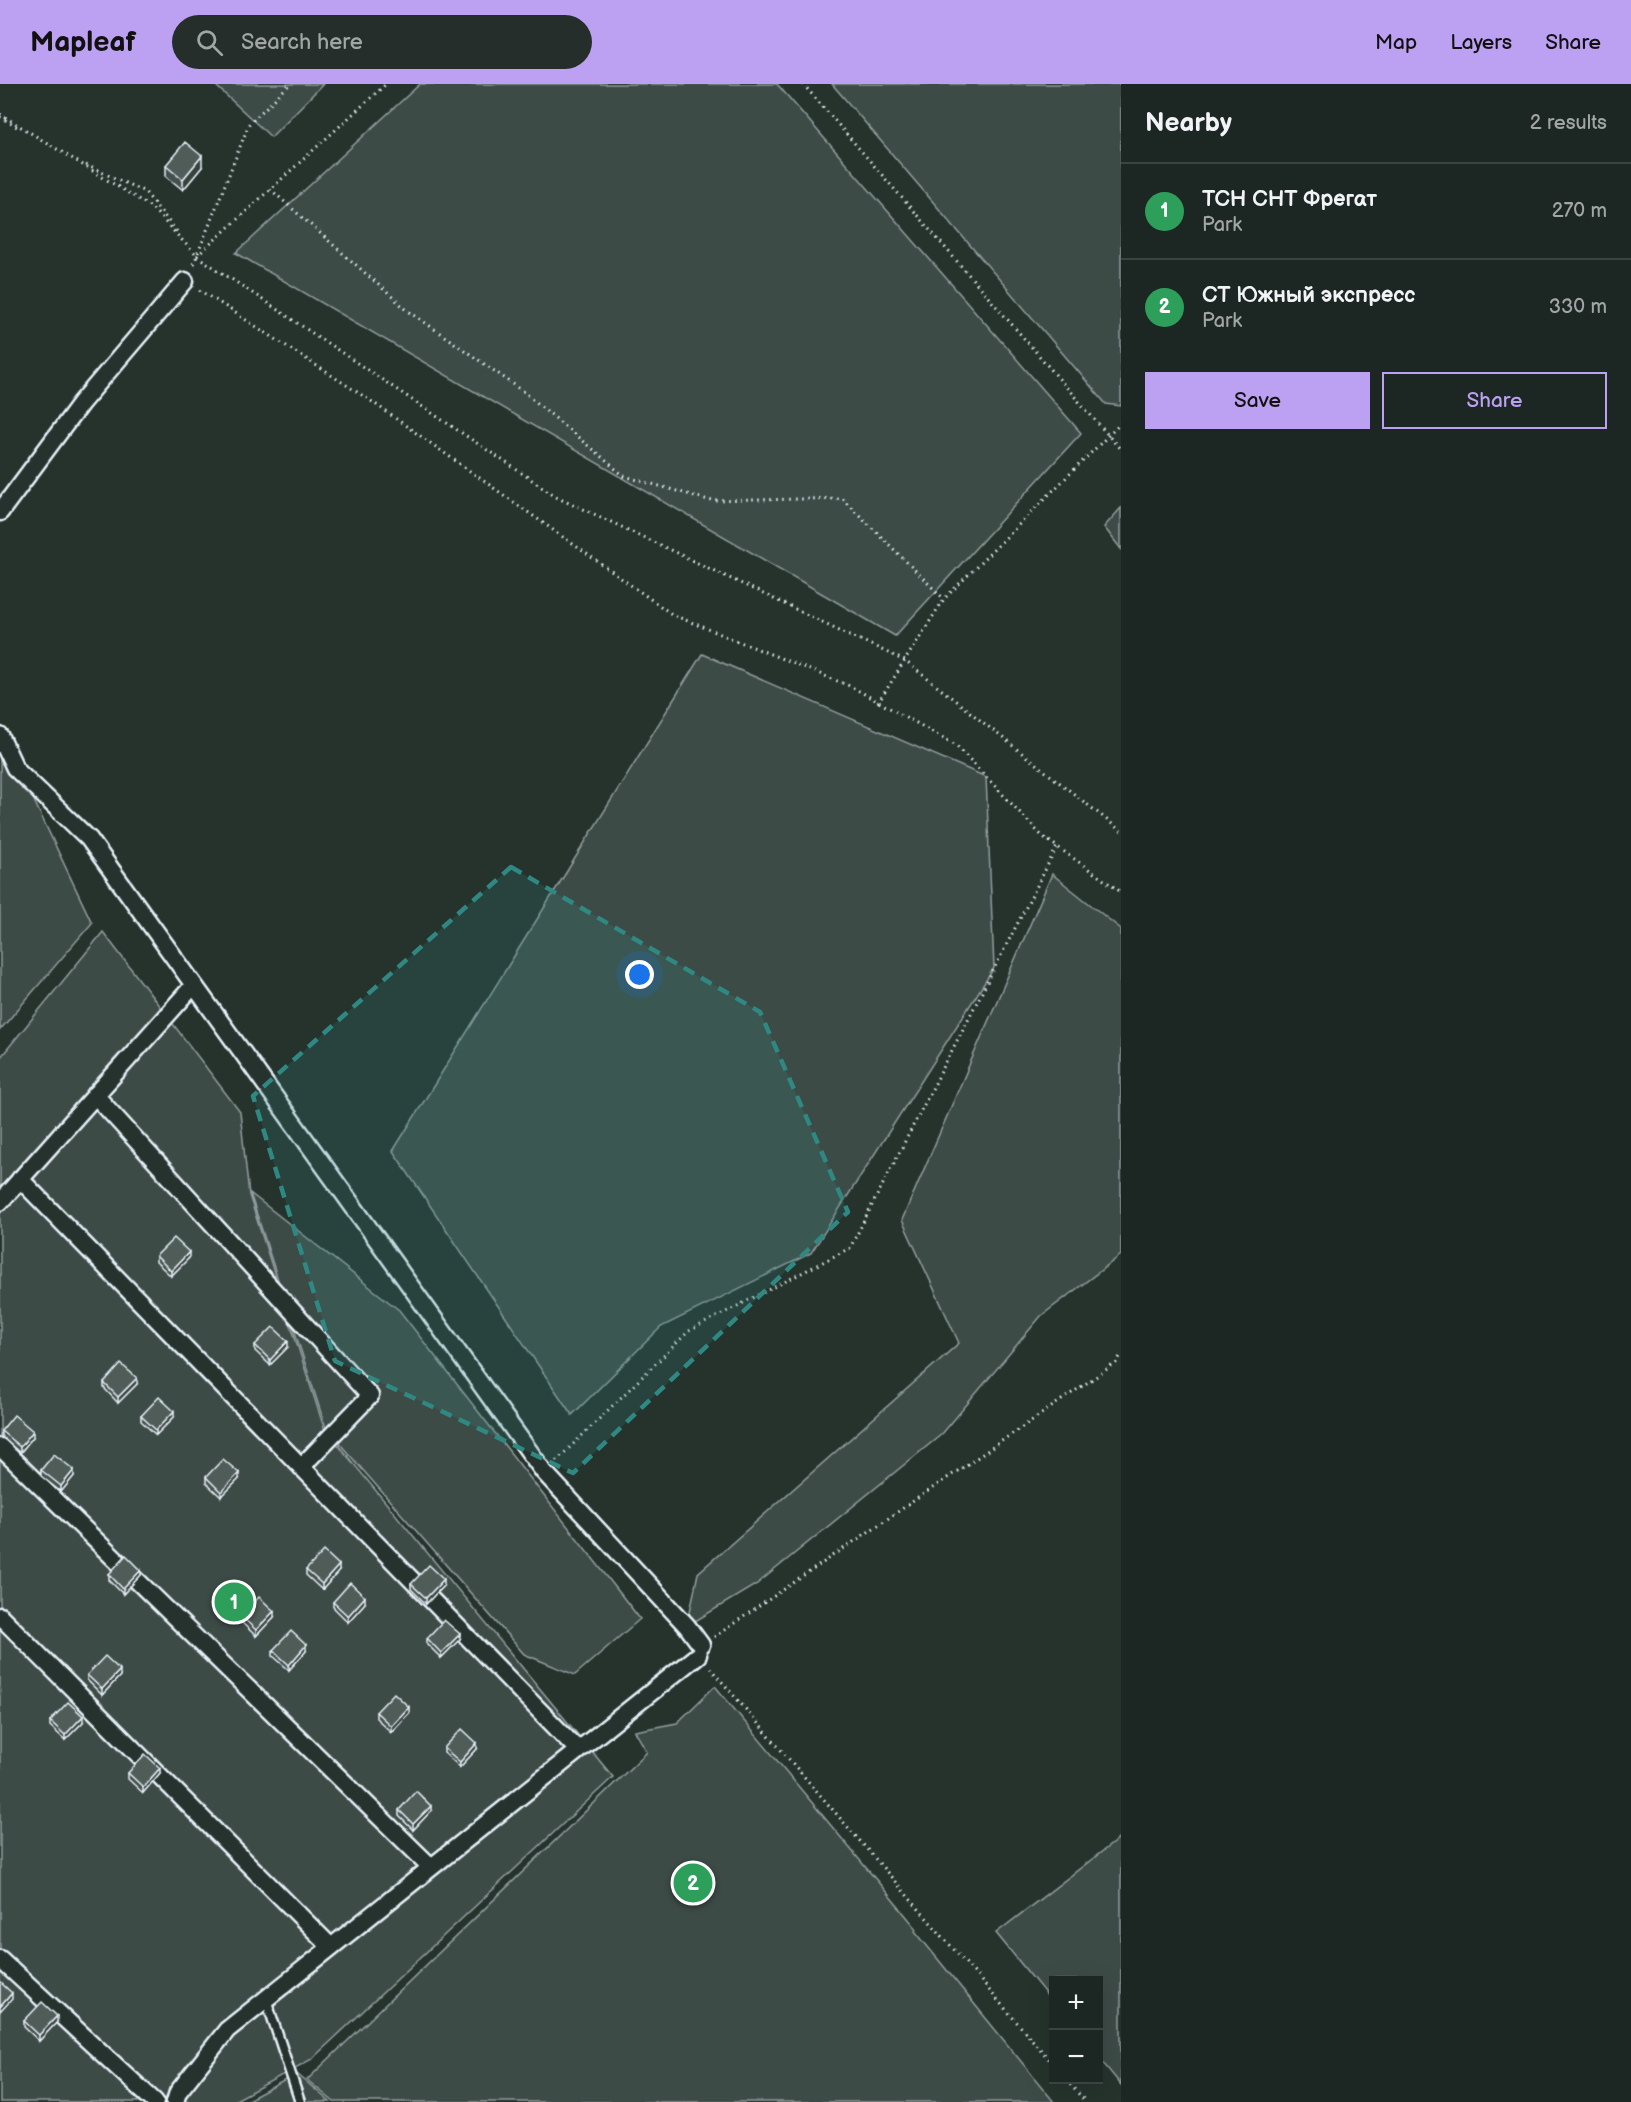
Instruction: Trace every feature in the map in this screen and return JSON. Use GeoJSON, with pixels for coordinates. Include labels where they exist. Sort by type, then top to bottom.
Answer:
{"type":"FeatureCollection","features":[{"type":"Feature","properties":{"kind":"street"},"geometry":{"type":"LineString","coordinates":[[0,512],[81,403],[186,281]]}},
{"type":"Feature","properties":{"kind":"street"},"geometry":{"type":"LineString","coordinates":[[0,736],[15,768],[89,839],[544,1472],[687,1626],[700,1650],[227,2030],[178,2092],[175,2102]]}},
{"type":"Feature","properties":{"kind":"street"},"geometry":{"type":"LineString","coordinates":[[0,1202],[194,985]]}},
{"type":"Feature","properties":{"kind":"street"},"geometry":{"type":"LineString","coordinates":[[95,1095],[370,1396],[301,1467]]}},
{"type":"Feature","properties":{"kind":"street"},"geometry":{"type":"LineString","coordinates":[[20,1179],[578,1750]]}},
{"type":"Feature","properties":{"kind":"street"},"geometry":{"type":"LineString","coordinates":[[0,1447],[432,1867]]}},
{"type":"Feature","properties":{"kind":"street"},"geometry":{"type":"LineString","coordinates":[[0,1616],[331,1947]]}},
{"type":"Feature","properties":{"kind":"street"},"geometry":{"type":"LineString","coordinates":[[0,1959],[155,2102]]}},
{"type":"Feature","properties":{"kind":"lane"},"geometry":{"type":"LineString","coordinates":[[266,1999],[300,2102]]}},
{"type":"Feature","properties":{"kind":"path"},"geometry":{"type":"LineString","coordinates":[[290,84],[249,124],[186,281],[371,401],[673,615],[850,687],[956,745],[1042,836],[1121,892]]}},
{"type":"Feature","properties":{"kind":"path"},"geometry":{"type":"LineString","coordinates":[[197,256],[386,84]]}},
{"type":"Feature","properties":{"kind":"path"},"geometry":{"type":"LineString","coordinates":[[803,84],[1121,450]]}},
{"type":"Feature","properties":{"kind":"path"},"geometry":{"type":"LineString","coordinates":[[0,116],[70,158],[145,192],[197,256]]}},
{"type":"Feature","properties":{"kind":"path"},"geometry":{"type":"LineString","coordinates":[[0,116],[151,207],[197,256],[556,496],[905,661],[1121,831]]}},
{"type":"Feature","properties":{"kind":"path"},"geometry":{"type":"LineString","coordinates":[[270,189],[407,310],[523,391],[624,476],[712,501],[842,498],[944,599]]}},
{"type":"Feature","properties":{"kind":"path"},"geometry":{"type":"LineString","coordinates":[[878,702],[944,599],[1121,423]]}},
{"type":"Feature","properties":{"kind":"path"},"geometry":{"type":"LineString","coordinates":[[544,1472],[689,1331],[850,1248],[1057,847]]}},
{"type":"Feature","properties":{"kind":"path"},"geometry":{"type":"LineString","coordinates":[[1049,2060],[700,1650],[1116,1363],[1121,1355]]}},
{"type":"Feature","properties":{"kind":"path"},"geometry":{"type":"LineString","coordinates":[[1070,2084],[1086,2102]]}},
{"type":"Feature","properties":{"kind":"highlighted area"},"geometry":{"type":"Polygon","coordinates":[[[511,867],[760,1012],[848,1212],[573,1473],[335,1361],[253,1096],[511,867]]]}},
{"type":"Feature","properties":{"kind":"shaded area"},"geometry":{"type":"Polygon","coordinates":[[[214,84],[323,84],[271,137],[214,84]]]}},
{"type":"Feature","properties":{"kind":"shaded area"},"geometry":{"type":"Polygon","coordinates":[[[420,84],[777,84],[1081,433],[895,636],[236,253],[420,84]]]}},
{"type":"Feature","properties":{"kind":"shaded area"},"geometry":{"type":"Polygon","coordinates":[[[832,84],[1121,84],[1121,406],[1106,404],[832,84]]]}},
{"type":"Feature","properties":{"kind":"shaded area"},"geometry":{"type":"Polygon","coordinates":[[[1121,508],[1121,549],[1104,527],[1121,508]]]}},
{"type":"Feature","properties":{"kind":"shaded area"},"geometry":{"type":"Polygon","coordinates":[[[702,654],[986,777],[994,968],[811,1253],[661,1327],[572,1415],[393,1151],[702,654]]]}},
{"type":"Feature","properties":{"kind":"shaded area"},"geometry":{"type":"Polygon","coordinates":[[[0,729],[92,923],[0,1030],[0,729]]]}},
{"type":"Feature","properties":{"kind":"shaded area"},"geometry":{"type":"Polygon","coordinates":[[[1052,874],[1121,929],[1121,1255],[1041,1316],[942,1434],[757,1584],[687,1626],[698,1573],[959,1343],[902,1220],[1052,874]]]}},
{"type":"Feature","properties":{"kind":"shaded area"},"geometry":{"type":"Polygon","coordinates":[[[103,932],[240,1112],[249,1195],[324,1428],[613,1777],[312,2059],[232,2102],[0,2102],[0,1058],[103,932]]]}},
{"type":"Feature","properties":{"kind":"shaded area"},"geometry":{"type":"Polygon","coordinates":[[[250,1193],[399,1310],[640,1619],[575,1675],[524,1654],[326,1428],[250,1193]]]}},
{"type":"Feature","properties":{"kind":"shaded area"},"geometry":{"type":"Polygon","coordinates":[[[715,1686],[917,1929],[915,1931],[1054,2102],[334,2102],[307,2080],[647,1752],[635,1731],[677,1723],[715,1686]]]}},
{"type":"Feature","properties":{"kind":"shaded area"},"geometry":{"type":"Polygon","coordinates":[[[1121,1837],[1121,2085],[1103,2063],[1103,1976],[1049,1976],[1049,1998],[996,1933],[1121,1837]]]}},
{"type":"Feature","properties":{"kind":"shaded area"},"geometry":{"type":"Polygon","coordinates":[[[297,2074],[330,2102],[244,2102],[297,2074]]]}},
{"type":"Feature","properties":{"kind":"building"},"geometry":{"type":"Polygon","coordinates":[[[185,142],[202,156],[183,179],[166,165],[185,142]]]}},
{"type":"Feature","properties":{"kind":"building"},"geometry":{"type":"Polygon","coordinates":[[[174,1238],[189,1252],[171,1271],[156,1256],[174,1238]]]}},
{"type":"Feature","properties":{"kind":"building"},"geometry":{"type":"Polygon","coordinates":[[[273,1327],[288,1341],[270,1360],[255,1345],[273,1327]]]}},
{"type":"Feature","properties":{"kind":"building"},"geometry":{"type":"Polygon","coordinates":[[[121,1364],[137,1378],[118,1397],[104,1383],[121,1364]]]}},
{"type":"Feature","properties":{"kind":"building"},"geometry":{"type":"Polygon","coordinates":[[[159,1397],[174,1411],[156,1430],[141,1416],[159,1397]]]}},
{"type":"Feature","properties":{"kind":"building"},"geometry":{"type":"Polygon","coordinates":[[[14,1415],[33,1431],[20,1447],[1,1431],[14,1415]]]}},
{"type":"Feature","properties":{"kind":"building"},"geometry":{"type":"Polygon","coordinates":[[[54,1454],[74,1470],[61,1486],[41,1470],[54,1454]]]}},
{"type":"Feature","properties":{"kind":"building"},"geometry":{"type":"Polygon","coordinates":[[[223,1459],[239,1473],[221,1492],[206,1477],[223,1459]]]}},
{"type":"Feature","properties":{"kind":"building"},"geometry":{"type":"Polygon","coordinates":[[[324,1551],[339,1565],[322,1584],[306,1570],[324,1551]]]}},
{"type":"Feature","properties":{"kind":"building"},"geometry":{"type":"Polygon","coordinates":[[[126,1555],[141,1570],[123,1589],[109,1574],[126,1555]]]}},
{"type":"Feature","properties":{"kind":"building"},"geometry":{"type":"Polygon","coordinates":[[[429,1565],[444,1579],[426,1598],[411,1584],[429,1565]]]}},
{"type":"Feature","properties":{"kind":"building"},"geometry":{"type":"Polygon","coordinates":[[[350,1583],[365,1597],[348,1616],[333,1602],[350,1583]]]}},
{"type":"Feature","properties":{"kind":"building"},"geometry":{"type":"Polygon","coordinates":[[[259,1597],[274,1611],[256,1630],[241,1616],[259,1597]]]}},
{"type":"Feature","properties":{"kind":"building"},"geometry":{"type":"Polygon","coordinates":[[[444,1620],[460,1634],[441,1653],[427,1638],[444,1620]]]}},
{"type":"Feature","properties":{"kind":"building"},"geometry":{"type":"Polygon","coordinates":[[[291,1631],[306,1645],[289,1665],[273,1650],[291,1631]]]}},
{"type":"Feature","properties":{"kind":"building"},"geometry":{"type":"Polygon","coordinates":[[[105,1656],[120,1670],[102,1689],[87,1675],[105,1656]]]}},
{"type":"Feature","properties":{"kind":"building"},"geometry":{"type":"Polygon","coordinates":[[[394,1693],[409,1707],[391,1726],[376,1712],[394,1693]]]}},
{"type":"Feature","properties":{"kind":"building"},"geometry":{"type":"Polygon","coordinates":[[[68,1702],[83,1716],[65,1735],[50,1721],[68,1702]]]}},
{"type":"Feature","properties":{"kind":"building"},"geometry":{"type":"Polygon","coordinates":[[[462,1729],[477,1743],[460,1762],[444,1748],[462,1729]]]}},
{"type":"Feature","properties":{"kind":"building"},"geometry":{"type":"Polygon","coordinates":[[[145,1754],[160,1768],[143,1787],[128,1773],[145,1754]]]}},
{"type":"Feature","properties":{"kind":"building"},"geometry":{"type":"Polygon","coordinates":[[[416,1791],[431,1806],[413,1824],[399,1810],[416,1791]]]}},
{"type":"Feature","properties":{"kind":"building"},"geometry":{"type":"Polygon","coordinates":[[[0,1982],[12,1993],[0,2007],[0,1982]]]}},
{"type":"Feature","properties":{"kind":"building"},"geometry":{"type":"Polygon","coordinates":[[[42,2002],[57,2016],[39,2035],[24,2021],[42,2002]]]}},
{"type":"Feature","properties":{"kind":"place","name":"ТСН СНТ Фрегат"},"geometry":{"type":"Point","coordinates":[234,1602]}},
{"type":"Feature","properties":{"kind":"place","name":"СТ Южный экспресс"},"geometry":{"type":"Point","coordinates":[693,1883]}}]}
